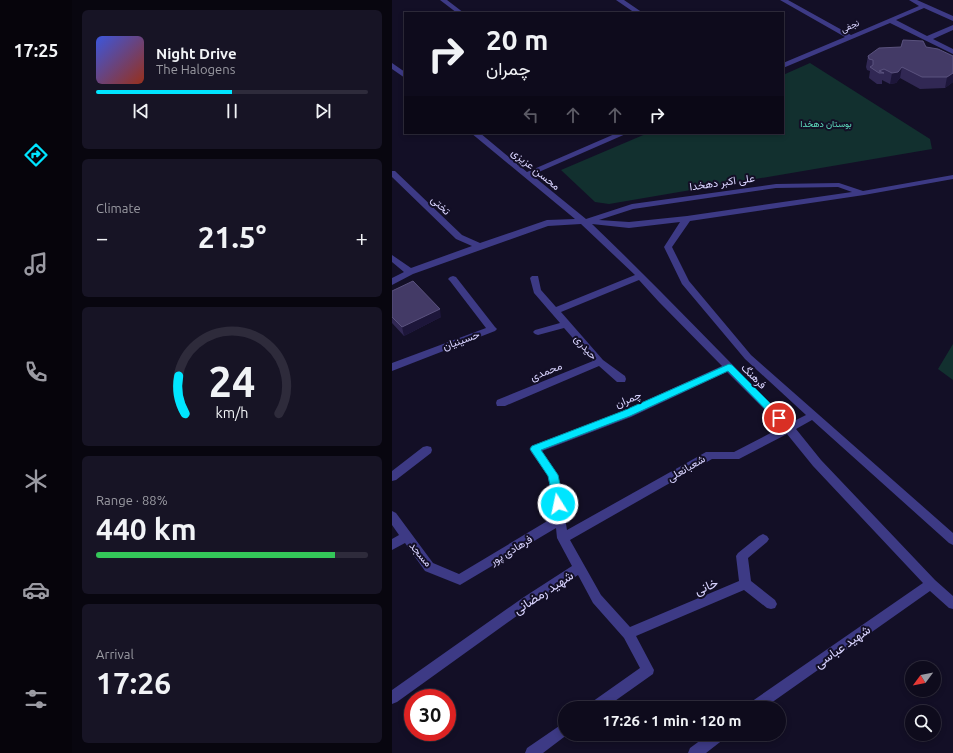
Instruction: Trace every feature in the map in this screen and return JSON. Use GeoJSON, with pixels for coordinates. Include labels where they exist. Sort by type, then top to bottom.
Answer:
{"type":"FeatureCollection","features":[{"type":"Feature","properties":{"kind":"street"},"geometry":{"type":"LineString","coordinates":[[443,0],[460,12]]}},
{"type":"Feature","properties":{"kind":"street"},"geometry":{"type":"LineString","coordinates":[[619,0],[638,12]]}},
{"type":"Feature","properties":{"kind":"street"},"geometry":{"type":"LineString","coordinates":[[783,0],[850,37]]}},
{"type":"Feature","properties":{"kind":"street"},"geometry":{"type":"LineString","coordinates":[[912,0],[953,19]]}},
{"type":"Feature","properties":{"kind":"street","name":"نجفی"},"geometry":{"type":"LineString","coordinates":[[784,66],[924,6]]}},
{"type":"Feature","properties":{"kind":"street"},"geometry":{"type":"LineString","coordinates":[[890,20],[953,52]]}},
{"type":"Feature","properties":{"kind":"street"},"geometry":{"type":"LineString","coordinates":[[927,39],[953,26]]}},
{"type":"Feature","properties":{"kind":"street"},"geometry":{"type":"LineString","coordinates":[[392,65],[404,75]]}},
{"type":"Feature","properties":{"kind":"street","name":"محسن عزیزی"},"geometry":{"type":"LineString","coordinates":[[476,134],[584,221]]}},
{"type":"Feature","properties":{"kind":"street"},"geometry":{"type":"LineString","coordinates":[[526,175],[622,134]]}},
{"type":"Feature","properties":{"kind":"street","name":"تختی"},"geometry":{"type":"LineString","coordinates":[[392,173],[459,237],[480,246]]}},
{"type":"Feature","properties":{"kind":"street","name":"علی اکبر دهخدا"},"geometry":{"type":"LineString","coordinates":[[410,272],[547,223],[584,221],[630,225],[687,219],[864,193],[953,177]]}},
{"type":"Feature","properties":{"kind":"street","name":"علی اکبر دهخدا"},"geometry":{"type":"LineString","coordinates":[[584,221],[632,207],[776,186],[839,184],[864,193]]}},
{"type":"Feature","properties":{"kind":"street","name":"فرهنگ"},"geometry":{"type":"LineString","coordinates":[[687,219],[668,246],[685,282],[748,357],[953,540]]}},
{"type":"Feature","properties":{"kind":"street","name":"فرهنگ"},"geometry":{"type":"LineString","coordinates":[[584,221],[641,276],[662,300],[789,428],[817,463],[931,584],[953,604]]}},
{"type":"Feature","properties":{"kind":"street"},"geometry":{"type":"LineString","coordinates":[[392,258],[410,272]]}},
{"type":"Feature","properties":{"kind":"street"},"geometry":{"type":"LineString","coordinates":[[392,272],[410,272]]}},
{"type":"Feature","properties":{"kind":"street"},"geometry":{"type":"LineString","coordinates":[[392,282],[410,272]]}},
{"type":"Feature","properties":{"kind":"street"},"geometry":{"type":"LineString","coordinates":[[554,311],[641,276]]}},
{"type":"Feature","properties":{"kind":"street","name":"حیدری"},"geometry":{"type":"LineString","coordinates":[[535,278],[537,291],[554,311],[600,362],[621,379]]}},
{"type":"Feature","properties":{"kind":"street","name":"حسینیان"},"geometry":{"type":"LineString","coordinates":[[392,367],[492,329],[453,279]]}},
{"type":"Feature","properties":{"kind":"street"},"geometry":{"type":"LineString","coordinates":[[538,332],[566,324]]}},
{"type":"Feature","properties":{"kind":"street","name":"محمدی"},"geometry":{"type":"LineString","coordinates":[[501,403],[600,362]]}},
{"type":"Feature","properties":{"kind":"street","name":"چمران"},"geometry":{"type":"LineString","coordinates":[[561,519],[553,475],[535,449],[627,414],[729,367]]}},
{"type":"Feature","properties":{"kind":"street","name":"شعبانعلی"},"geometry":{"type":"LineString","coordinates":[[563,538],[710,455],[735,456],[814,415]]}},
{"type":"Feature","properties":{"kind":"street"},"geometry":{"type":"LineString","coordinates":[[392,477],[427,450]]}},
{"type":"Feature","properties":{"kind":"street","name":"مسجد"},"geometry":{"type":"LineString","coordinates":[[392,516],[429,567],[460,580]]}},
{"type":"Feature","properties":{"kind":"street"},"geometry":{"type":"LineString","coordinates":[[561,519],[563,538],[579,568]]}},
{"type":"Feature","properties":{"kind":"street","name":"فرهادی پور"},"geometry":{"type":"LineString","coordinates":[[460,580],[561,519]]}},
{"type":"Feature","properties":{"kind":"street"},"geometry":{"type":"LineString","coordinates":[[392,544],[406,536]]}},
{"type":"Feature","properties":{"kind":"street"},"geometry":{"type":"LineString","coordinates":[[763,539],[742,556],[745,584],[771,604]]}},
{"type":"Feature","properties":{"kind":"street","name":"شهید رمضانی"},"geometry":{"type":"LineString","coordinates":[[392,698],[528,601],[579,568],[597,599],[628,634],[648,670],[604,701]]}},
{"type":"Feature","properties":{"kind":"street","name":"خانی"},"geometry":{"type":"LineString","coordinates":[[628,634],[745,584]]}},
{"type":"Feature","properties":{"kind":"street","name":"شهید عباسی"},"geometry":{"type":"LineString","coordinates":[[763,701],[931,584]]}},
{"type":"Feature","properties":{"kind":"street"},"geometry":{"type":"LineString","coordinates":[[532,753],[558,733]]}},
{"type":"Feature","properties":{"kind":"street"},"geometry":{"type":"LineString","coordinates":[[695,753],[710,741]]}},
{"type":"Feature","properties":{"kind":"green space","name":"بوستان دهخدا"},"geometry":{"type":"Polygon","coordinates":[[[810,63],[930,139],[932,149],[609,204],[595,202],[561,170],[646,134],[784,134],[784,75],[810,63]]]}},
{"type":"Feature","properties":{"kind":"green space"},"geometry":{"type":"Polygon","coordinates":[[[953,344],[953,380],[938,369],[953,344]]]}},
{"type":"Feature","properties":{"kind":"building"},"geometry":{"type":"Polygon","coordinates":[[[903,40],[923,41],[926,47],[938,49],[953,56],[953,73],[947,77],[922,77],[902,67],[898,72],[892,73],[884,69],[879,71],[884,73],[879,73],[870,67],[873,65],[873,60],[869,59],[868,56],[879,48],[901,47],[903,40]]]}},
{"type":"Feature","properties":{"kind":"building"},"geometry":{"type":"Polygon","coordinates":[[[413,281],[440,309],[402,327],[392,317],[392,291],[413,281]]]}},
{"type":"Feature","properties":{"kind":"route"},"geometry":{"type":"LineString","coordinates":[[558,504],[553,475],[535,449],[627,414],[729,367],[779,418]]}}]}
